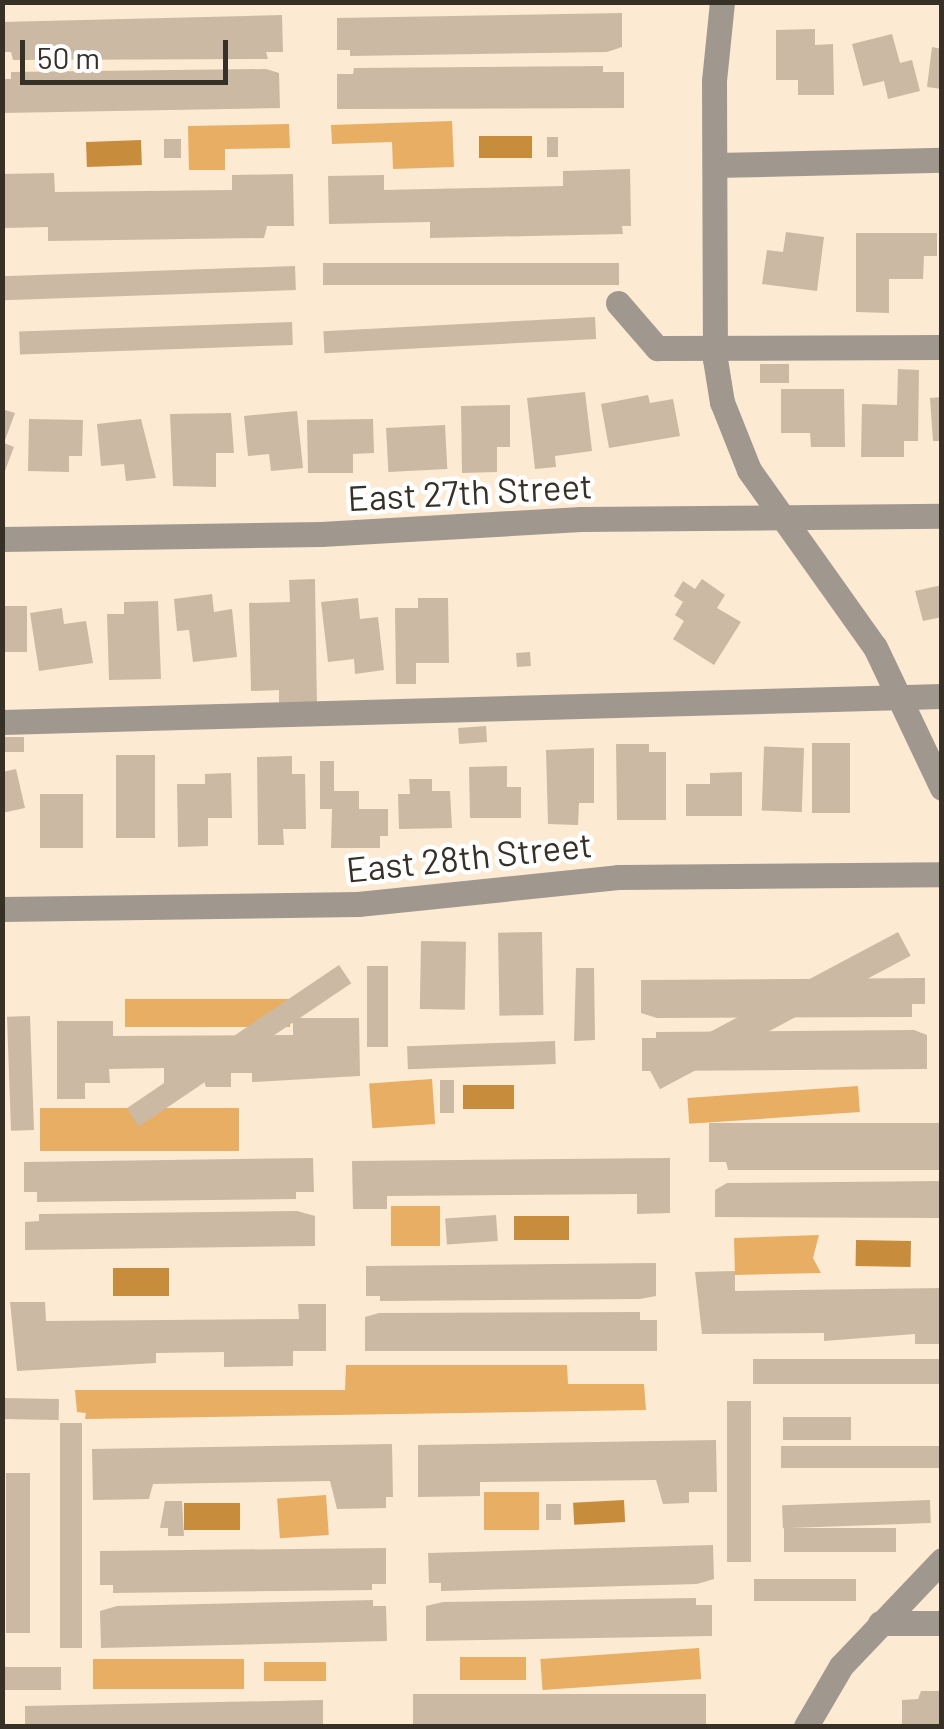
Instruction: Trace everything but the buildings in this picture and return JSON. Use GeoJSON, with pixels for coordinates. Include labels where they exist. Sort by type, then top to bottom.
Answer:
{"type":"FeatureCollection","features":[{"type":"Feature","properties":{"kind":"street"},"geometry":{"type":"LineString","coordinates":[[722,2],[715,165],[715,351],[732,434],[749,470],[856,614],[901,698],[942,788]]}},
{"type":"Feature","properties":{"kind":"street"},"geometry":{"type":"LineString","coordinates":[[715,165],[942,160]]}},
{"type":"Feature","properties":{"kind":"street"},"geometry":{"type":"LineString","coordinates":[[618,302],[657,348],[715,351],[942,347]]}},
{"type":"Feature","properties":{"kind":"street","name":"East 27th Street"},"geometry":{"type":"LineString","coordinates":[[2,539],[942,516]]}},
{"type":"Feature","properties":{"kind":"street"},"geometry":{"type":"LineString","coordinates":[[2,722],[942,696]]}},
{"type":"Feature","properties":{"kind":"street","name":"East 28th Street"},"geometry":{"type":"LineString","coordinates":[[2,909],[358,904],[618,877],[942,874]]}},
{"type":"Feature","properties":{"kind":"street"},"geometry":{"type":"LineString","coordinates":[[806,1726],[841,1666],[942,1560]]}},
{"type":"Feature","properties":{"kind":"street"},"geometry":{"type":"LineString","coordinates":[[880,1623],[942,1623]]}},
{"type":"Feature","properties":{"kind":"shaded area"},"geometry":{"type":"Polygon","coordinates":[[[452,121],[454,167],[393,169],[392,142],[332,144],[331,125],[452,121]]]}},
{"type":"Feature","properties":{"kind":"shaded area"},"geometry":{"type":"Polygon","coordinates":[[[289,124],[290,148],[225,149],[225,170],[189,170],[188,126],[289,124]]]}},
{"type":"Feature","properties":{"kind":"shaded area"},"geometry":{"type":"Polygon","coordinates":[[[479,136],[532,136],[532,158],[479,158],[479,136]]]}},
{"type":"Feature","properties":{"kind":"shaded area"},"geometry":{"type":"Polygon","coordinates":[[[141,140],[142,165],[87,167],[86,142],[141,140]]]}},
{"type":"Feature","properties":{"kind":"shaded area"},"geometry":{"type":"Polygon","coordinates":[[[125,999],[290,999],[290,1027],[125,1027],[125,999]]]}},
{"type":"Feature","properties":{"kind":"shaded area"},"geometry":{"type":"Polygon","coordinates":[[[432,1079],[435,1124],[372,1128],[369,1083],[432,1079]]]}},
{"type":"Feature","properties":{"kind":"shaded area"},"geometry":{"type":"Polygon","coordinates":[[[463,1085],[514,1085],[514,1109],[463,1109],[463,1085]]]}},
{"type":"Feature","properties":{"kind":"shaded area"},"geometry":{"type":"Polygon","coordinates":[[[858,1086],[860,1112],[689,1124],[687,1098],[858,1086]]]}},
{"type":"Feature","properties":{"kind":"shaded area"},"geometry":{"type":"Polygon","coordinates":[[[40,1108],[239,1108],[239,1151],[40,1151],[40,1108]]]}},
{"type":"Feature","properties":{"kind":"shaded area"},"geometry":{"type":"Polygon","coordinates":[[[391,1206],[440,1206],[440,1246],[391,1246],[391,1206]]]}},
{"type":"Feature","properties":{"kind":"shaded area"},"geometry":{"type":"Polygon","coordinates":[[[514,1216],[569,1216],[569,1240],[514,1240],[514,1216]]]}},
{"type":"Feature","properties":{"kind":"shaded area"},"geometry":{"type":"Polygon","coordinates":[[[819,1235],[813,1258],[821,1273],[735,1275],[734,1238],[819,1235]]]}},
{"type":"Feature","properties":{"kind":"shaded area"},"geometry":{"type":"Polygon","coordinates":[[[856,1240],[911,1241],[911,1267],[856,1266],[856,1240]]]}},
{"type":"Feature","properties":{"kind":"shaded area"},"geometry":{"type":"Polygon","coordinates":[[[113,1268],[169,1268],[169,1296],[113,1296],[113,1268]]]}},
{"type":"Feature","properties":{"kind":"shaded area"},"geometry":{"type":"Polygon","coordinates":[[[346,1365],[567,1365],[568,1384],[644,1384],[646,1410],[85,1419],[86,1413],[77,1412],[75,1390],[345,1390],[346,1365]]]}},
{"type":"Feature","properties":{"kind":"shaded area"},"geometry":{"type":"Polygon","coordinates":[[[484,1492],[539,1492],[539,1530],[484,1530],[484,1492]]]}},
{"type":"Feature","properties":{"kind":"shaded area"},"geometry":{"type":"Polygon","coordinates":[[[326,1495],[329,1535],[280,1538],[277,1498],[326,1495]]]}},
{"type":"Feature","properties":{"kind":"shaded area"},"geometry":{"type":"Polygon","coordinates":[[[624,1500],[625,1522],[574,1525],[573,1503],[624,1500]]]}},
{"type":"Feature","properties":{"kind":"shaded area"},"geometry":{"type":"Polygon","coordinates":[[[184,1503],[240,1503],[240,1530],[184,1530],[184,1503]]]}},
{"type":"Feature","properties":{"kind":"shaded area"},"geometry":{"type":"Polygon","coordinates":[[[699,1648],[701,1679],[543,1690],[540,1659],[699,1648]]]}},
{"type":"Feature","properties":{"kind":"shaded area"},"geometry":{"type":"Polygon","coordinates":[[[460,1657],[526,1657],[526,1680],[460,1680],[460,1657]]]}},
{"type":"Feature","properties":{"kind":"shaded area"},"geometry":{"type":"Polygon","coordinates":[[[93,1659],[244,1659],[244,1689],[93,1689],[93,1659]]]}},
{"type":"Feature","properties":{"kind":"shaded area"},"geometry":{"type":"Polygon","coordinates":[[[264,1662],[326,1662],[326,1681],[264,1681],[264,1662]]]}}]}
